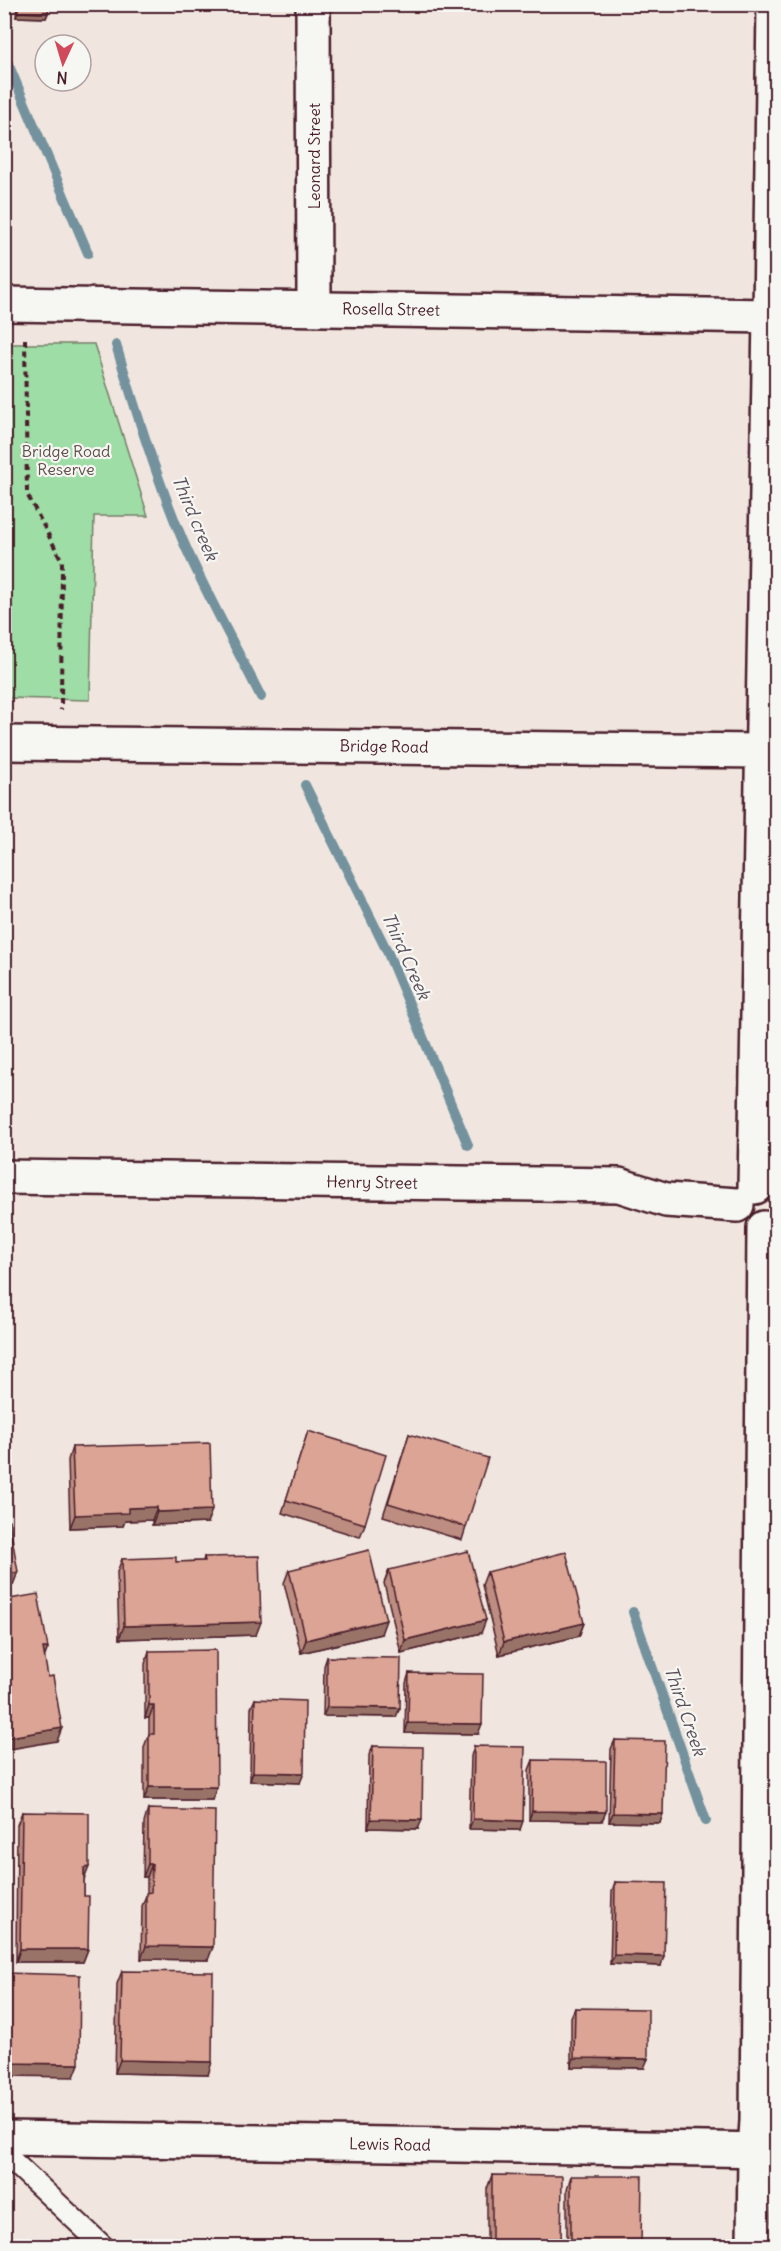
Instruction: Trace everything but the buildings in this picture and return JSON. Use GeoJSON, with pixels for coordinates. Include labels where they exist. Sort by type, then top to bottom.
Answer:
{"type":"FeatureCollection","features":[{"type":"Feature","properties":{"kind":"street","name":"Leonard Street"},"geometry":{"type":"LineString","coordinates":[[313,4],[314,308]]}},
{"type":"Feature","properties":{"kind":"street"},"geometry":{"type":"LineString","coordinates":[[754,2247],[766,2150],[758,2109],[769,1678],[762,1207],[763,751],[773,316],[774,4]]}},
{"type":"Feature","properties":{"kind":"street","name":"Rosella Street"},"geometry":{"type":"LineString","coordinates":[[15,304],[773,316]]}},
{"type":"Feature","properties":{"kind":"street","name":"Bridge Road"},"geometry":{"type":"LineString","coordinates":[[4,743],[763,751]]}},
{"type":"Feature","properties":{"kind":"street","name":"Henry Street"},"geometry":{"type":"LineString","coordinates":[[4,1177],[619,1185],[666,1200],[762,1207]]}},
{"type":"Feature","properties":{"kind":"street","name":"Lewis Road"},"geometry":{"type":"LineString","coordinates":[[4,2138],[766,2150]]}},
{"type":"Feature","properties":{"kind":"lane"},"geometry":{"type":"LineString","coordinates":[[4,2153],[103,2247]]}},
{"type":"Feature","properties":{"kind":"path"},"geometry":{"type":"LineString","coordinates":[[15,304],[27,494],[62,561],[60,743]]}},
{"type":"Feature","properties":{"kind":"green space","name":"Bridge Road Reserve"},"geometry":{"type":"Polygon","coordinates":[[[5,344],[94,344],[148,516],[94,516],[90,700],[5,698],[5,344]]]}},
{"type":"Feature","properties":{"kind":"waterway","name":"Third creek"},"geometry":{"type":"LineString","coordinates":[[4,54],[88,253]]}},
{"type":"Feature","properties":{"kind":"waterway","name":"Third creek"},"geometry":{"type":"LineString","coordinates":[[116,345],[173,517],[211,600],[261,697]]}},
{"type":"Feature","properties":{"kind":"waterway","name":"Third Creek"},"geometry":{"type":"LineString","coordinates":[[305,785],[387,951],[468,1145]]}},
{"type":"Feature","properties":{"kind":"waterway","name":"Third Creek"},"geometry":{"type":"LineString","coordinates":[[633,1612],[706,1821]]}}]}
